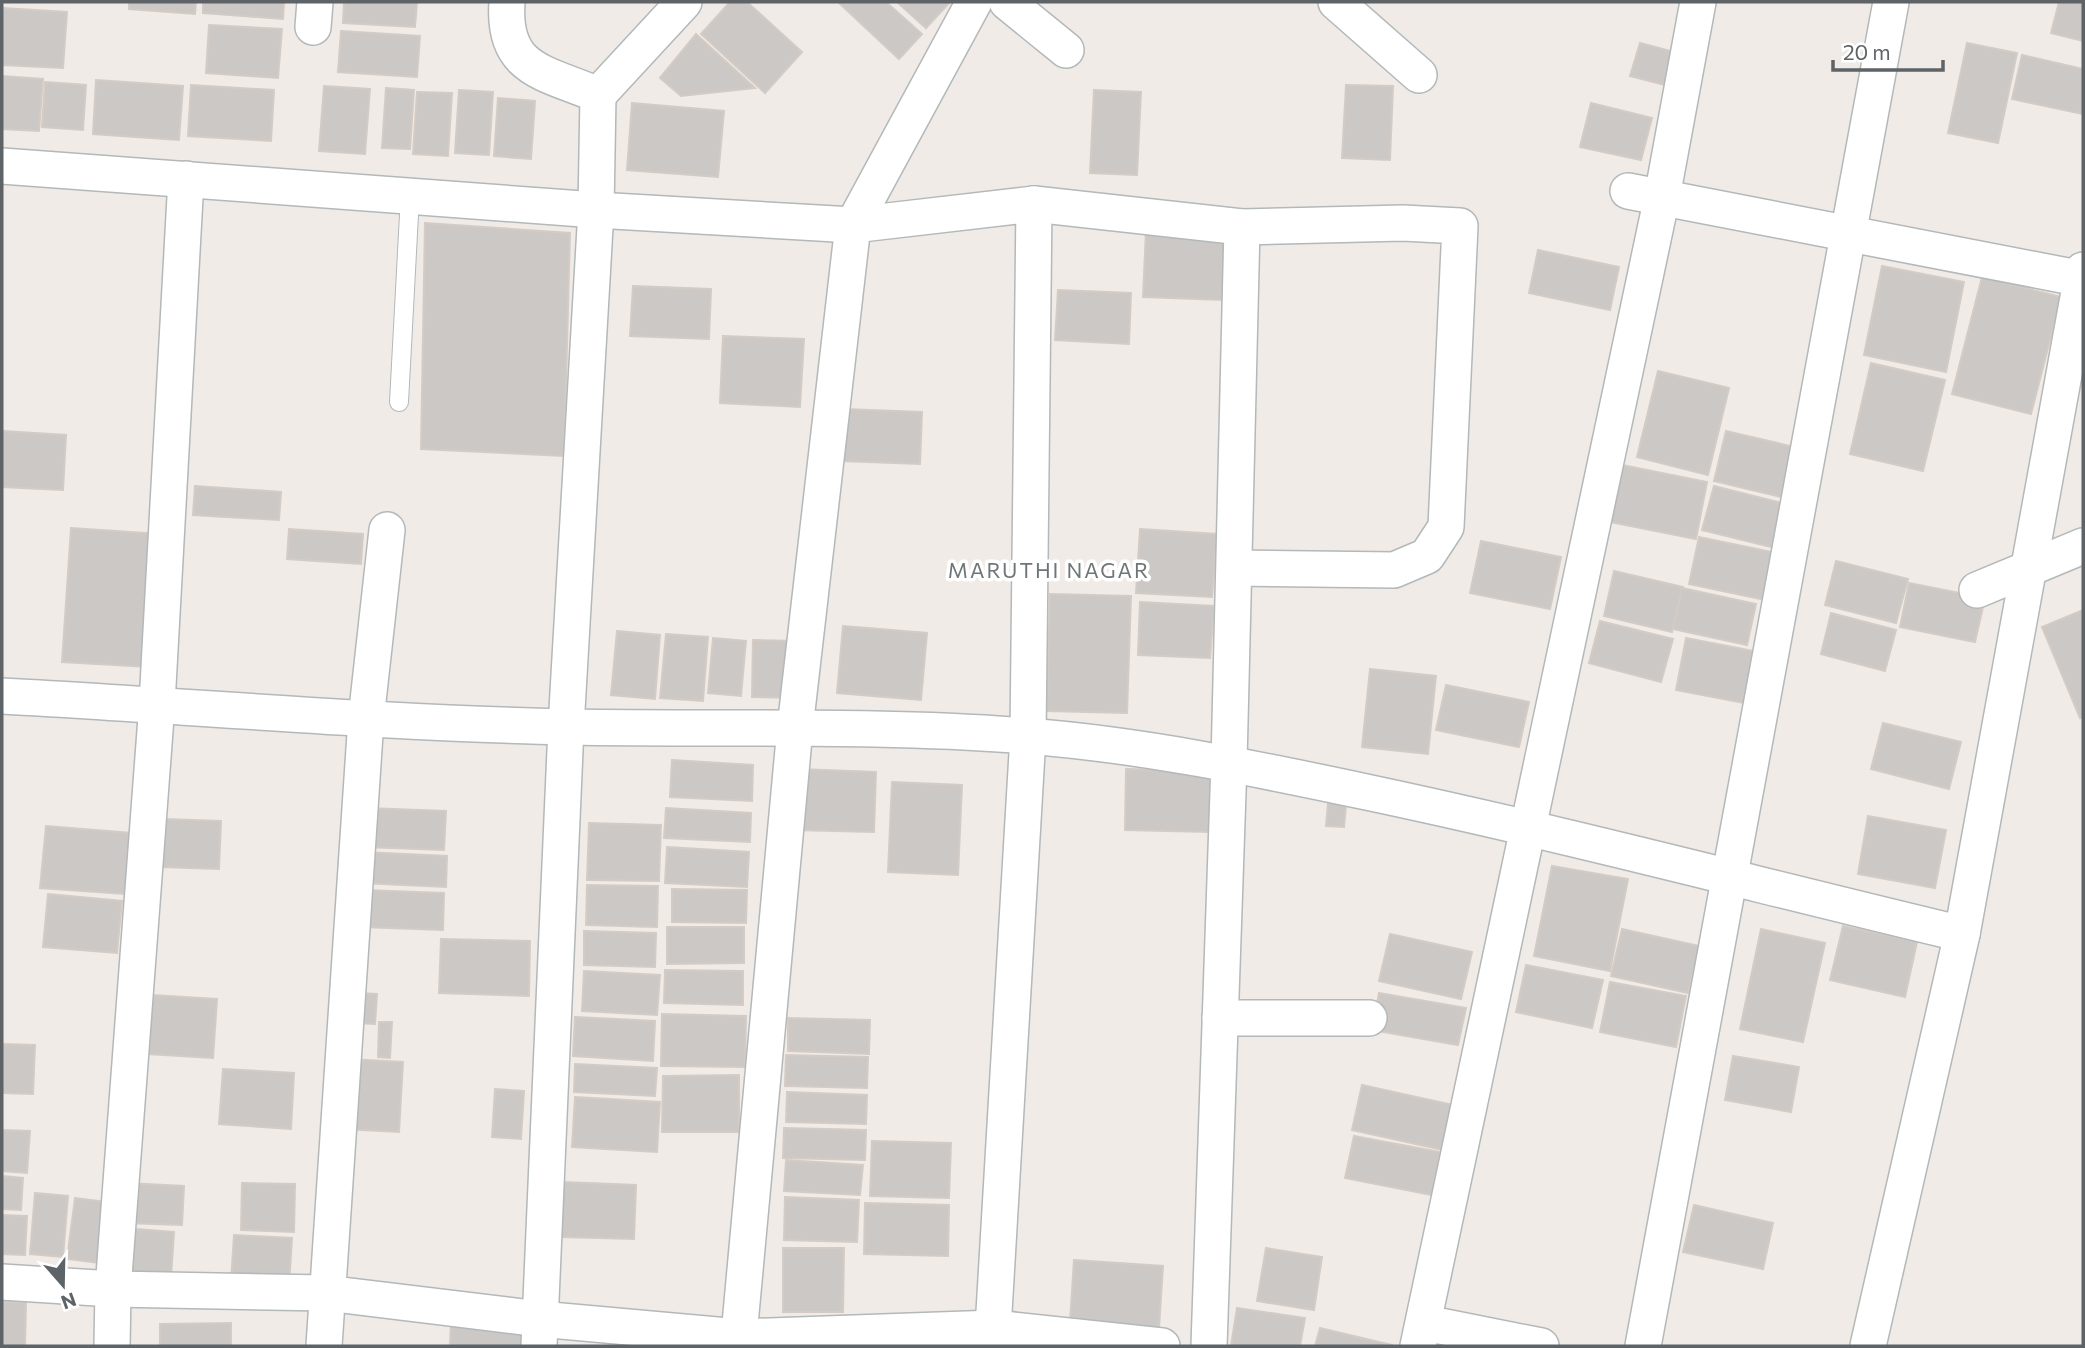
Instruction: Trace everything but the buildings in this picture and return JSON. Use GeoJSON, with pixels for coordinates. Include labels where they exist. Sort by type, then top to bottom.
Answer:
{"type":"FeatureCollection","features":[{"type":"Feature","properties":{"kind":"street"},"geometry":{"type":"LineString","coordinates":[[507,2],[509,41],[523,63],[598,95]]}},
{"type":"Feature","properties":{"kind":"street"},"geometry":{"type":"LineString","coordinates":[[539,1333],[566,727],[596,210],[598,95],[684,2]]}},
{"type":"Feature","properties":{"kind":"street"},"geometry":{"type":"LineString","coordinates":[[739,1341],[795,728],[853,225],[974,2]]}},
{"type":"Feature","properties":{"kind":"street"},"geometry":{"type":"LineString","coordinates":[[1007,2],[1066,50]]}},
{"type":"Feature","properties":{"kind":"street"},"geometry":{"type":"LineString","coordinates":[[1336,2],[1419,75]]}},
{"type":"Feature","properties":{"kind":"street"},"geometry":{"type":"LineString","coordinates":[[1541,1346],[1421,1335],[1530,827],[1645,194],[1698,2]]}},
{"type":"Feature","properties":{"kind":"street"},"geometry":{"type":"LineString","coordinates":[[1643,1346],[1727,878],[1850,234],[1891,2]]}},
{"type":"Feature","properties":{"kind":"street"},"geometry":{"type":"LineString","coordinates":[[2,166],[596,210],[853,225],[1034,204],[1242,227],[1402,223],[1460,226],[1446,527],[1427,556],[1394,570],[1235,568]]}},
{"type":"Feature","properties":{"kind":"street"},"geometry":{"type":"LineString","coordinates":[[112,1346],[113,1289],[157,704],[186,179]]}},
{"type":"Feature","properties":{"kind":"street"},"geometry":{"type":"LineString","coordinates":[[1645,194],[2083,276],[1962,934],[1868,1346]]}},
{"type":"Feature","properties":{"kind":"street"},"geometry":{"type":"LineString","coordinates":[[994,1337],[1028,736],[1034,204]]}},
{"type":"Feature","properties":{"kind":"street"},"geometry":{"type":"LineString","coordinates":[[1209,1346],[1235,568],[1242,227]]}},
{"type":"Feature","properties":{"kind":"street"},"geometry":{"type":"LineString","coordinates":[[324,1346],[366,719],[387,530]]}},
{"type":"Feature","properties":{"kind":"street"},"geometry":{"type":"LineString","coordinates":[[1977,590],[2083,546]]}},
{"type":"Feature","properties":{"kind":"street"},"geometry":{"type":"LineString","coordinates":[[2,696],[366,719],[566,727],[795,728],[1028,736],[1229,763],[1530,827],[1727,878],[1962,934]]}},
{"type":"Feature","properties":{"kind":"street"},"geometry":{"type":"LineString","coordinates":[[1220,1018],[1369,1018]]}},
{"type":"Feature","properties":{"kind":"street"},"geometry":{"type":"LineString","coordinates":[[2,1282],[113,1289],[326,1293],[539,1333],[739,1341],[994,1337],[1162,1346]]}},
{"type":"Feature","properties":{"kind":"lane"},"geometry":{"type":"LineString","coordinates":[[399,402],[410,196]]}},
{"type":"Feature","properties":{"kind":"district","name":"MARUTHI NAGAR"},"geometry":{"type":"Point","coordinates":[1049,571]}}]}
